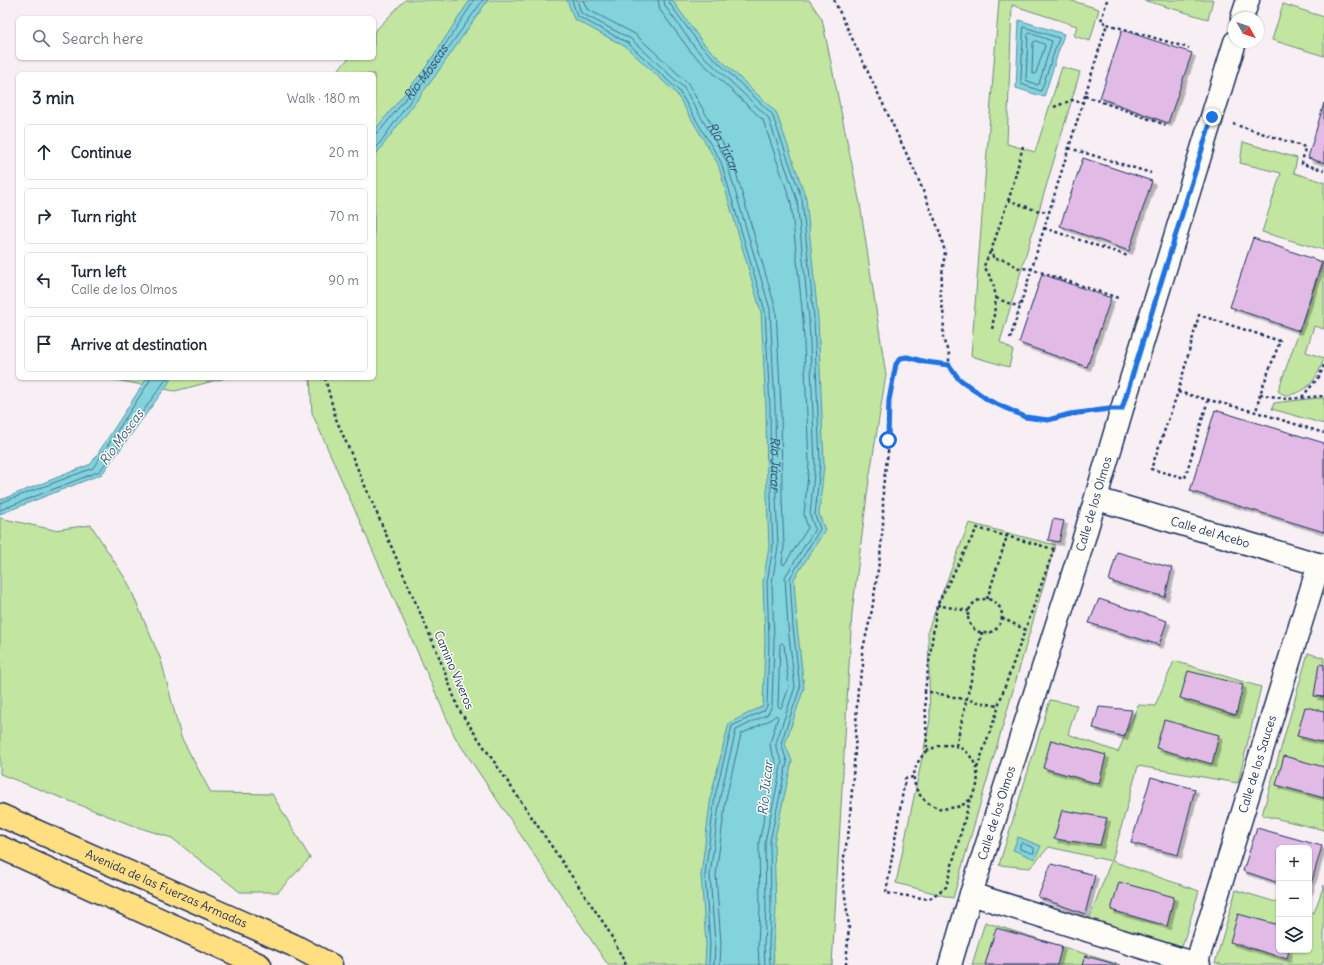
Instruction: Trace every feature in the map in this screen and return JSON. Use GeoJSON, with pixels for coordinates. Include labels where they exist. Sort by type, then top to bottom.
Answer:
{"type":"FeatureCollection","features":[{"type":"Feature","properties":{"kind":"main road","name":"Avenida de las Fuerzas Armadas"},"geometry":{"type":"LineString","coordinates":[[0,815],[286,942],[331,965]]}},
{"type":"Feature","properties":{"kind":"main road"},"geometry":{"type":"LineString","coordinates":[[0,847],[260,965]]}},
{"type":"Feature","properties":{"kind":"street"},"geometry":{"type":"LineString","coordinates":[[1244,12],[1248,0]]}},
{"type":"Feature","properties":{"kind":"street","name":"Calle de los Olmos"},"geometry":{"type":"LineString","coordinates":[[950,965],[1096,499],[1122,409],[1233,48]]}},
{"type":"Feature","properties":{"kind":"street","name":"Calle del Acebo"},"geometry":{"type":"LineString","coordinates":[[1096,499],[1321,565]]}},
{"type":"Feature","properties":{"kind":"street","name":"Calle de los Sauces"},"geometry":{"type":"LineString","coordinates":[[1197,965],[1321,565]]}},
{"type":"Feature","properties":{"kind":"street"},"geometry":{"type":"LineString","coordinates":[[971,894],[1197,965]]}},
{"type":"Feature","properties":{"kind":"path"},"geometry":{"type":"LineString","coordinates":[[834,0],[917,176],[939,230],[945,252],[940,290],[944,318],[943,339],[948,354],[949,365],[958,378],[988,400],[1025,417],[1048,420],[1070,414],[1109,409],[1122,409]]}},
{"type":"Feature","properties":{"kind":"path"},"geometry":{"type":"LineString","coordinates":[[1107,0],[1101,21],[1189,48]]}},
{"type":"Feature","properties":{"kind":"path"},"geometry":{"type":"LineString","coordinates":[[1010,339],[1107,24]]}},
{"type":"Feature","properties":{"kind":"path"},"geometry":{"type":"LineString","coordinates":[[1085,96],[1166,125]]}},
{"type":"Feature","properties":{"kind":"path"},"geometry":{"type":"LineString","coordinates":[[1054,107],[1072,100],[1083,102]]}},
{"type":"Feature","properties":{"kind":"path"},"geometry":{"type":"LineString","coordinates":[[1212,117],[1305,147],[1302,164],[1324,170]]}},
{"type":"Feature","properties":{"kind":"path"},"geometry":{"type":"LineString","coordinates":[[992,331],[996,298],[993,282],[984,266],[991,251],[1008,200],[1023,146]]}},
{"type":"Feature","properties":{"kind":"path"},"geometry":{"type":"LineString","coordinates":[[1069,148],[1151,173]]}},
{"type":"Feature","properties":{"kind":"path"},"geometry":{"type":"LineString","coordinates":[[1008,200],[1036,210],[1049,212]]}},
{"type":"Feature","properties":{"kind":"path"},"geometry":{"type":"LineString","coordinates":[[1044,228],[1128,256]]}},
{"type":"Feature","properties":{"kind":"path"},"geometry":{"type":"LineString","coordinates":[[991,251],[994,259],[1005,260],[1019,268],[1031,269],[1118,298]]}},
{"type":"Feature","properties":{"kind":"path"},"geometry":{"type":"LineString","coordinates":[[996,298],[1013,305],[1020,305]]}},
{"type":"Feature","properties":{"kind":"path"},"geometry":{"type":"LineString","coordinates":[[1208,400],[1185,478],[1151,469],[1178,392],[1199,314],[1280,341],[1260,394],[1256,412]]}},
{"type":"Feature","properties":{"kind":"path"},"geometry":{"type":"LineString","coordinates":[[846,965],[849,926],[843,881],[844,856],[849,829],[855,758],[857,704],[863,666],[862,653],[872,610],[880,556],[883,525],[883,487],[888,452],[889,400],[896,364],[901,358],[907,357],[926,362],[949,365]]}},
{"type":"Feature","properties":{"kind":"path"},"geometry":{"type":"LineString","coordinates":[[1301,397],[1319,377],[1324,365]]}},
{"type":"Feature","properties":{"kind":"path","name":"Camino Viveros"},"geometry":{"type":"LineString","coordinates":[[326,380],[336,419],[438,654],[459,710],[607,928],[626,965]]}},
{"type":"Feature","properties":{"kind":"path"},"geometry":{"type":"LineString","coordinates":[[1178,392],[1256,412],[1324,433]]}},
{"type":"Feature","properties":{"kind":"path"},"geometry":{"type":"LineString","coordinates":[[1260,394],[1286,399],[1324,396]]}},
{"type":"Feature","properties":{"kind":"path"},"geometry":{"type":"LineString","coordinates":[[927,751],[925,691],[937,606],[977,528],[1054,549],[977,768],[978,780],[975,790],[960,806],[949,809],[938,808],[928,804],[920,796],[915,787],[913,777],[919,758],[936,746],[946,744],[965,750],[977,768]]}},
{"type":"Feature","properties":{"kind":"path"},"geometry":{"type":"LineString","coordinates":[[987,599],[1007,535]]}},
{"type":"Feature","properties":{"kind":"path"},"geometry":{"type":"LineString","coordinates":[[982,599],[987,599],[997,603],[1000,608],[1002,618],[1001,623],[993,631],[988,633],[977,631],[972,627],[970,622],[969,610],[976,602],[982,599]]}},
{"type":"Feature","properties":{"kind":"path"},"geometry":{"type":"LineString","coordinates":[[937,606],[969,610]]}},
{"type":"Feature","properties":{"kind":"path"},"geometry":{"type":"LineString","coordinates":[[1002,618],[1026,630]]}},
{"type":"Feature","properties":{"kind":"path"},"geometry":{"type":"LineString","coordinates":[[956,746],[982,632]]}},
{"type":"Feature","properties":{"kind":"path"},"geometry":{"type":"LineString","coordinates":[[925,691],[998,706],[999,703]]}},
{"type":"Feature","properties":{"kind":"path"},"geometry":{"type":"LineString","coordinates":[[913,777],[905,779],[886,893],[929,899],[946,887],[971,796]]}},
{"type":"Feature","properties":{"kind":"green space"},"geometry":{"type":"Polygon","coordinates":[[[405,0],[809,0],[822,19],[860,204],[886,375],[869,480],[852,613],[832,965],[608,965],[455,737],[312,413],[310,380],[376,380],[376,72],[336,72],[347,60],[376,60],[376,30],[405,0]]]}},
{"type":"Feature","properties":{"kind":"green space"},"geometry":{"type":"Polygon","coordinates":[[[999,0],[1069,0],[1099,9],[1090,41],[1074,36],[1077,26],[1012,5],[1007,144],[1035,152],[1062,67],[1080,72],[1000,342],[1013,350],[1009,367],[971,356],[999,0]]]}},
{"type":"Feature","properties":{"kind":"green space"},"geometry":{"type":"Polygon","coordinates":[[[1143,0],[1213,0],[1208,19],[1143,0]]]}},
{"type":"Feature","properties":{"kind":"green space"},"geometry":{"type":"Polygon","coordinates":[[[1283,4],[1324,17],[1324,56],[1272,40],[1283,4]]]}},
{"type":"Feature","properties":{"kind":"green space"},"geometry":{"type":"Polygon","coordinates":[[[1243,142],[1297,158],[1294,173],[1324,182],[1324,250],[1262,232],[1281,173],[1240,163],[1243,142]]]}},
{"type":"Feature","properties":{"kind":"green space"},"geometry":{"type":"Polygon","coordinates":[[[1324,260],[1324,329],[1314,326],[1306,352],[1324,359],[1313,381],[1305,389],[1289,395],[1283,394],[1278,391],[1324,260]]]}},
{"type":"Feature","properties":{"kind":"green space"},"geometry":{"type":"Polygon","coordinates":[[[116,380],[217,380],[175,391],[116,380]]]}},
{"type":"Feature","properties":{"kind":"green space"},"geometry":{"type":"Polygon","coordinates":[[[1324,398],[1324,424],[1272,409],[1274,403],[1324,398]]]}},
{"type":"Feature","properties":{"kind":"green space"},"geometry":{"type":"Polygon","coordinates":[[[0,518],[54,530],[91,525],[128,583],[161,660],[181,737],[211,793],[272,794],[310,858],[278,892],[240,892],[172,838],[134,826],[0,774],[0,518]]]}},
{"type":"Feature","properties":{"kind":"green space"},"geometry":{"type":"Polygon","coordinates":[[[969,523],[1055,545],[953,898],[896,883],[930,720],[928,630],[969,523]]]}},
{"type":"Feature","properties":{"kind":"green space"},"geometry":{"type":"Polygon","coordinates":[[[1308,653],[1324,658],[1324,830],[1262,815],[1308,653]]]}},
{"type":"Feature","properties":{"kind":"green space"},"geometry":{"type":"Polygon","coordinates":[[[1174,661],[1261,687],[1238,783],[1138,766],[1112,861],[1199,891],[1182,947],[1088,922],[1111,861],[1049,847],[1030,868],[999,865],[1050,700],[1077,705],[1068,734],[1118,752],[1138,705],[1155,706],[1174,661]]]}},
{"type":"Feature","properties":{"kind":"green space"},"geometry":{"type":"Polygon","coordinates":[[[1324,885],[1324,960],[1322,965],[1225,965],[1215,963],[1236,890],[1276,902],[1276,953],[1312,953],[1312,912],[1314,913],[1324,885]]]}},
{"type":"Feature","properties":{"kind":"green space"},"geometry":{"type":"Polygon","coordinates":[[[985,922],[1120,965],[972,965],[985,922]]]}},
{"type":"Feature","properties":{"kind":"water","name":"Rio Moscas"},"geometry":{"type":"Polygon","coordinates":[[[470,0],[488,0],[435,76],[376,154],[376,129],[424,70],[470,0]]]}},
{"type":"Feature","properties":{"kind":"water","name":"Río Júcar"},"geometry":{"type":"Polygon","coordinates":[[[567,0],[672,0],[703,43],[776,112],[806,198],[818,318],[824,465],[819,514],[825,530],[794,579],[797,626],[804,688],[785,744],[792,761],[774,842],[776,909],[773,944],[774,965],[705,965],[706,944],[701,875],[711,795],[729,723],[763,706],[765,640],[763,582],[769,547],[766,407],[761,312],[718,164],[676,93],[626,47],[574,19],[567,0]]]}},
{"type":"Feature","properties":{"kind":"water"},"geometry":{"type":"Polygon","coordinates":[[[1019,20],[1064,34],[1044,97],[1016,88],[1019,20]]]}},
{"type":"Feature","properties":{"kind":"water","name":"Rio Moscas"},"geometry":{"type":"Polygon","coordinates":[[[146,380],[170,380],[102,474],[0,514],[0,500],[91,464],[146,380]]]}},
{"type":"Feature","properties":{"kind":"water"},"geometry":{"type":"Polygon","coordinates":[[[1018,837],[1041,846],[1035,859],[1013,850],[1018,837]]]}},
{"type":"Feature","properties":{"kind":"building"},"geometry":{"type":"Polygon","coordinates":[[[1122,30],[1192,53],[1168,123],[1100,98],[1122,30]]]}},
{"type":"Feature","properties":{"kind":"building"},"geometry":{"type":"Polygon","coordinates":[[[1324,103],[1324,163],[1308,158],[1324,103]]]}},
{"type":"Feature","properties":{"kind":"building"},"geometry":{"type":"Polygon","coordinates":[[[1083,158],[1152,181],[1129,251],[1060,226],[1083,158]]]}},
{"type":"Feature","properties":{"kind":"building"},"geometry":{"type":"Polygon","coordinates":[[[1253,238],[1322,262],[1299,331],[1230,307],[1253,238]]]}},
{"type":"Feature","properties":{"kind":"building"},"geometry":{"type":"Polygon","coordinates":[[[1042,274],[1111,298],[1087,367],[1019,343],[1042,274]]]}},
{"type":"Feature","properties":{"kind":"building"},"geometry":{"type":"Polygon","coordinates":[[[1215,410],[1324,443],[1324,532],[1190,491],[1215,410]]]}},
{"type":"Feature","properties":{"kind":"building"},"geometry":{"type":"Polygon","coordinates":[[[1053,519],[1064,521],[1059,542],[1048,540],[1053,519]]]}},
{"type":"Feature","properties":{"kind":"building"},"geometry":{"type":"Polygon","coordinates":[[[1117,552],[1172,568],[1165,597],[1109,581],[1117,552]]]}},
{"type":"Feature","properties":{"kind":"building"},"geometry":{"type":"Polygon","coordinates":[[[1099,599],[1167,621],[1159,645],[1089,623],[1099,599]]]}},
{"type":"Feature","properties":{"kind":"building"},"geometry":{"type":"Polygon","coordinates":[[[1319,664],[1324,665],[1324,697],[1314,696],[1319,664]]]}},
{"type":"Feature","properties":{"kind":"building"},"geometry":{"type":"Polygon","coordinates":[[[1188,671],[1243,685],[1236,715],[1180,698],[1188,671]]]}},
{"type":"Feature","properties":{"kind":"building"},"geometry":{"type":"Polygon","coordinates":[[[1099,707],[1132,710],[1124,737],[1093,728],[1099,707]]]}},
{"type":"Feature","properties":{"kind":"building"},"geometry":{"type":"Polygon","coordinates":[[[1305,707],[1324,711],[1324,743],[1297,736],[1305,707]]]}},
{"type":"Feature","properties":{"kind":"building"},"geometry":{"type":"Polygon","coordinates":[[[1164,720],[1219,735],[1212,764],[1156,748],[1164,720]]]}},
{"type":"Feature","properties":{"kind":"building"},"geometry":{"type":"Polygon","coordinates":[[[1051,740],[1106,755],[1099,784],[1043,768],[1051,740]]]}},
{"type":"Feature","properties":{"kind":"building"},"geometry":{"type":"Polygon","coordinates":[[[1284,756],[1324,767],[1324,798],[1276,785],[1284,756]]]}},
{"type":"Feature","properties":{"kind":"building"},"geometry":{"type":"Polygon","coordinates":[[[1151,777],[1195,789],[1178,855],[1131,843],[1151,777]]]}},
{"type":"Feature","properties":{"kind":"building"},"geometry":{"type":"Polygon","coordinates":[[[1062,810],[1107,818],[1100,845],[1054,839],[1062,810]]]}},
{"type":"Feature","properties":{"kind":"building"},"geometry":{"type":"Polygon","coordinates":[[[1257,828],[1322,846],[1312,881],[1312,845],[1276,845],[1276,882],[1243,871],[1257,828]]]}},
{"type":"Feature","properties":{"kind":"building"},"geometry":{"type":"Polygon","coordinates":[[[1051,864],[1095,875],[1085,914],[1038,897],[1051,864]]]}},
{"type":"Feature","properties":{"kind":"building"},"geometry":{"type":"Polygon","coordinates":[[[1119,882],[1174,897],[1167,926],[1111,910],[1119,882]]]}},
{"type":"Feature","properties":{"kind":"building"},"geometry":{"type":"Polygon","coordinates":[[[1238,914],[1276,924],[1276,953],[1288,953],[1287,959],[1230,942],[1238,914]]]}},
{"type":"Feature","properties":{"kind":"building"},"geometry":{"type":"Polygon","coordinates":[[[996,928],[1062,946],[1057,965],[985,965],[996,928]]]}},
{"type":"Feature","properties":{"kind":"building"},"geometry":{"type":"Polygon","coordinates":[[[1085,956],[1119,965],[1082,965],[1085,956]]]}},
{"type":"Feature","properties":{"kind":"route"},"geometry":{"type":"LineString","coordinates":[[888,440],[889,400],[896,364],[901,358],[907,357],[926,362],[949,365],[958,378],[988,400],[1025,417],[1048,420],[1070,414],[1088,413],[1109,409],[1122,409],[1212,117]]}}]}
